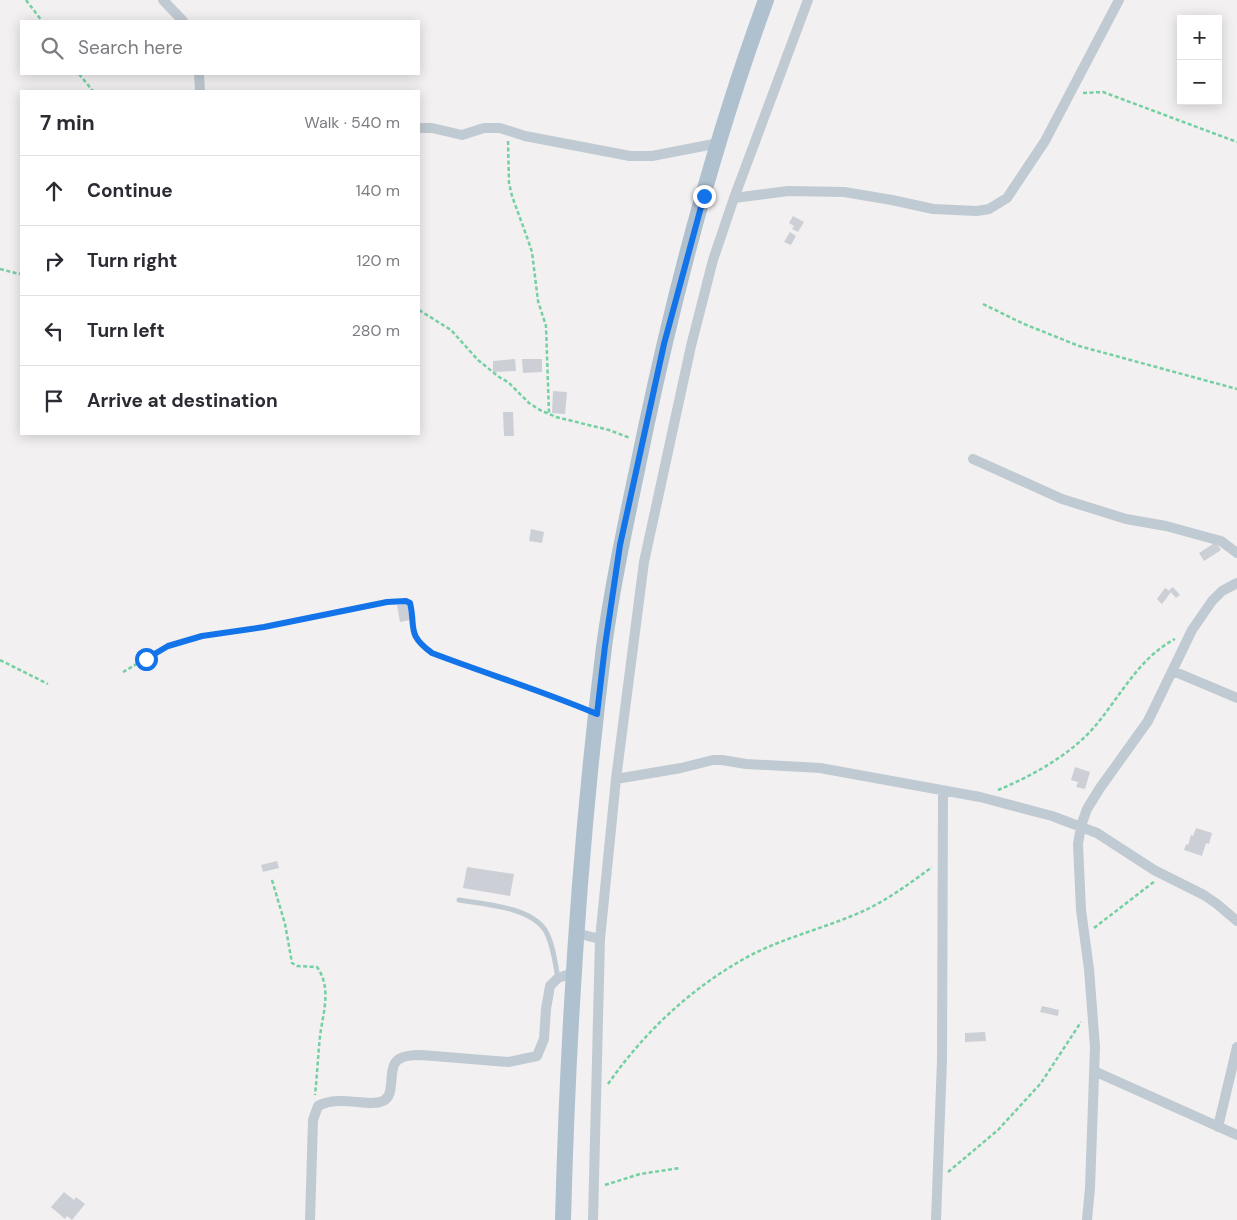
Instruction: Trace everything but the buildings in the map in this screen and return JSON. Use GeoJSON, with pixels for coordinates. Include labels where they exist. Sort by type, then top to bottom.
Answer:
{"type":"FeatureCollection","features":[{"type":"Feature","properties":{"kind":"main road"},"geometry":{"type":"LineString","coordinates":[[563,1220],[566,976],[576,934],[597,714],[620,545],[675,299],[750,44],[766,0]]}},
{"type":"Feature","properties":{"kind":"street"},"geometry":{"type":"LineString","coordinates":[[163,0],[182,20]]}},
{"type":"Feature","properties":{"kind":"street"},"geometry":{"type":"LineString","coordinates":[[593,1220],[600,939],[616,779],[644,562],[691,346],[713,260],[734,198],[808,0]]}},
{"type":"Feature","properties":{"kind":"street"},"geometry":{"type":"LineString","coordinates":[[734,198],[788,191],[844,192],[933,209],[977,211],[989,209],[1006,198],[1045,141],[1119,0]]}},
{"type":"Feature","properties":{"kind":"street"},"geometry":{"type":"LineString","coordinates":[[199,75],[200,90]]}},
{"type":"Feature","properties":{"kind":"street"},"geometry":{"type":"LineString","coordinates":[[420,128],[432,128],[462,135],[493,127],[526,136],[630,156],[652,156],[720,143]]}},
{"type":"Feature","properties":{"kind":"street"},"geometry":{"type":"LineString","coordinates":[[973,459],[1062,499],[1126,520],[1166,526],[1221,542],[1237,552]]}},
{"type":"Feature","properties":{"kind":"street"},"geometry":{"type":"LineString","coordinates":[[1087,1220],[1090,1188],[1095,1047],[1082,910],[1078,844],[1081,826],[1100,788],[1148,721],[1192,630],[1212,601],[1222,591],[1237,583]]}},
{"type":"Feature","properties":{"kind":"street"},"geometry":{"type":"LineString","coordinates":[[1173,671],[1237,698]]}},
{"type":"Feature","properties":{"kind":"street"},"geometry":{"type":"LineString","coordinates":[[616,779],[681,768],[713,760],[722,760],[746,764],[820,768],[1020,807],[1081,826],[1112,841],[1163,874],[1204,895],[1218,904],[1237,921]]}},
{"type":"Feature","properties":{"kind":"street"},"geometry":{"type":"LineString","coordinates":[[936,1220],[942,1060],[943,792]]}},
{"type":"Feature","properties":{"kind":"street"},"geometry":{"type":"LineString","coordinates":[[576,934],[600,939]]}},
{"type":"Feature","properties":{"kind":"street"},"geometry":{"type":"LineString","coordinates":[[310,1220],[314,1120],[318,1106],[348,1100],[382,1102],[388,1098],[395,1063],[399,1058],[407,1056],[421,1054],[508,1062],[537,1056],[544,1039],[550,986],[566,976]]}},
{"type":"Feature","properties":{"kind":"street"},"geometry":{"type":"LineString","coordinates":[[1218,1127],[1237,1047]]}},
{"type":"Feature","properties":{"kind":"street"},"geometry":{"type":"LineString","coordinates":[[1094,1071],[1237,1135]]}},
{"type":"Feature","properties":{"kind":"lane"},"geometry":{"type":"LineString","coordinates":[[460,900],[514,910],[536,920],[545,930],[566,976]]}},
{"type":"Feature","properties":{"kind":"path"},"geometry":{"type":"LineString","coordinates":[[26,0],[41,20]]}},
{"type":"Feature","properties":{"kind":"path"},"geometry":{"type":"LineString","coordinates":[[80,75],[92,90]]}},
{"type":"Feature","properties":{"kind":"path"},"geometry":{"type":"LineString","coordinates":[[1069,94],[1103,92],[1237,142]]}},
{"type":"Feature","properties":{"kind":"path"},"geometry":{"type":"LineString","coordinates":[[507,130],[509,183],[528,240],[538,300],[546,326],[549,360],[549,414]]}},
{"type":"Feature","properties":{"kind":"path"},"geometry":{"type":"LineString","coordinates":[[0,270],[20,274]]}},
{"type":"Feature","properties":{"kind":"path"},"geometry":{"type":"LineString","coordinates":[[983,304],[1024,324],[1079,346],[1237,389]]}},
{"type":"Feature","properties":{"kind":"path"},"geometry":{"type":"LineString","coordinates":[[420,311],[451,330],[484,365],[508,382],[529,403],[549,414],[610,430],[643,444]]}},
{"type":"Feature","properties":{"kind":"path"},"geometry":{"type":"LineString","coordinates":[[123,672],[168,646],[188,640],[378,604],[406,601],[410,603],[412,626],[416,637],[432,653],[507,681],[550,694],[597,714]]}},
{"type":"Feature","properties":{"kind":"path"},"geometry":{"type":"LineString","coordinates":[[980,798],[1015,783],[1049,765],[1095,727],[1134,674],[1154,652],[1192,630]]}},
{"type":"Feature","properties":{"kind":"path"},"geometry":{"type":"LineString","coordinates":[[0,660],[48,684]]}},
{"type":"Feature","properties":{"kind":"path"},"geometry":{"type":"LineString","coordinates":[[597,1100],[627,1056],[660,1020],[704,984],[750,956],[790,937],[862,912],[898,891],[943,859]]}},
{"type":"Feature","properties":{"kind":"path"},"geometry":{"type":"LineString","coordinates":[[1085,935],[1163,874]]}},
{"type":"Feature","properties":{"kind":"path"},"geometry":{"type":"LineString","coordinates":[[272,880],[285,924],[292,963],[297,966],[317,967],[325,982],[325,1007],[320,1036],[315,1098]]}},
{"type":"Feature","properties":{"kind":"path"},"geometry":{"type":"LineString","coordinates":[[938,1181],[998,1130],[1041,1083],[1092,1005]]}},
{"type":"Feature","properties":{"kind":"path"},"geometry":{"type":"LineString","coordinates":[[594,1189],[623,1178],[680,1168]]}},
{"type":"Feature","properties":{"kind":"route"},"geometry":{"type":"LineString","coordinates":[[146,659],[168,646],[202,636],[264,627],[387,602],[408,601],[411,607],[412,626],[416,637],[432,653],[507,681],[550,694],[597,714],[620,545],[664,344],[704,196]]}}]}
